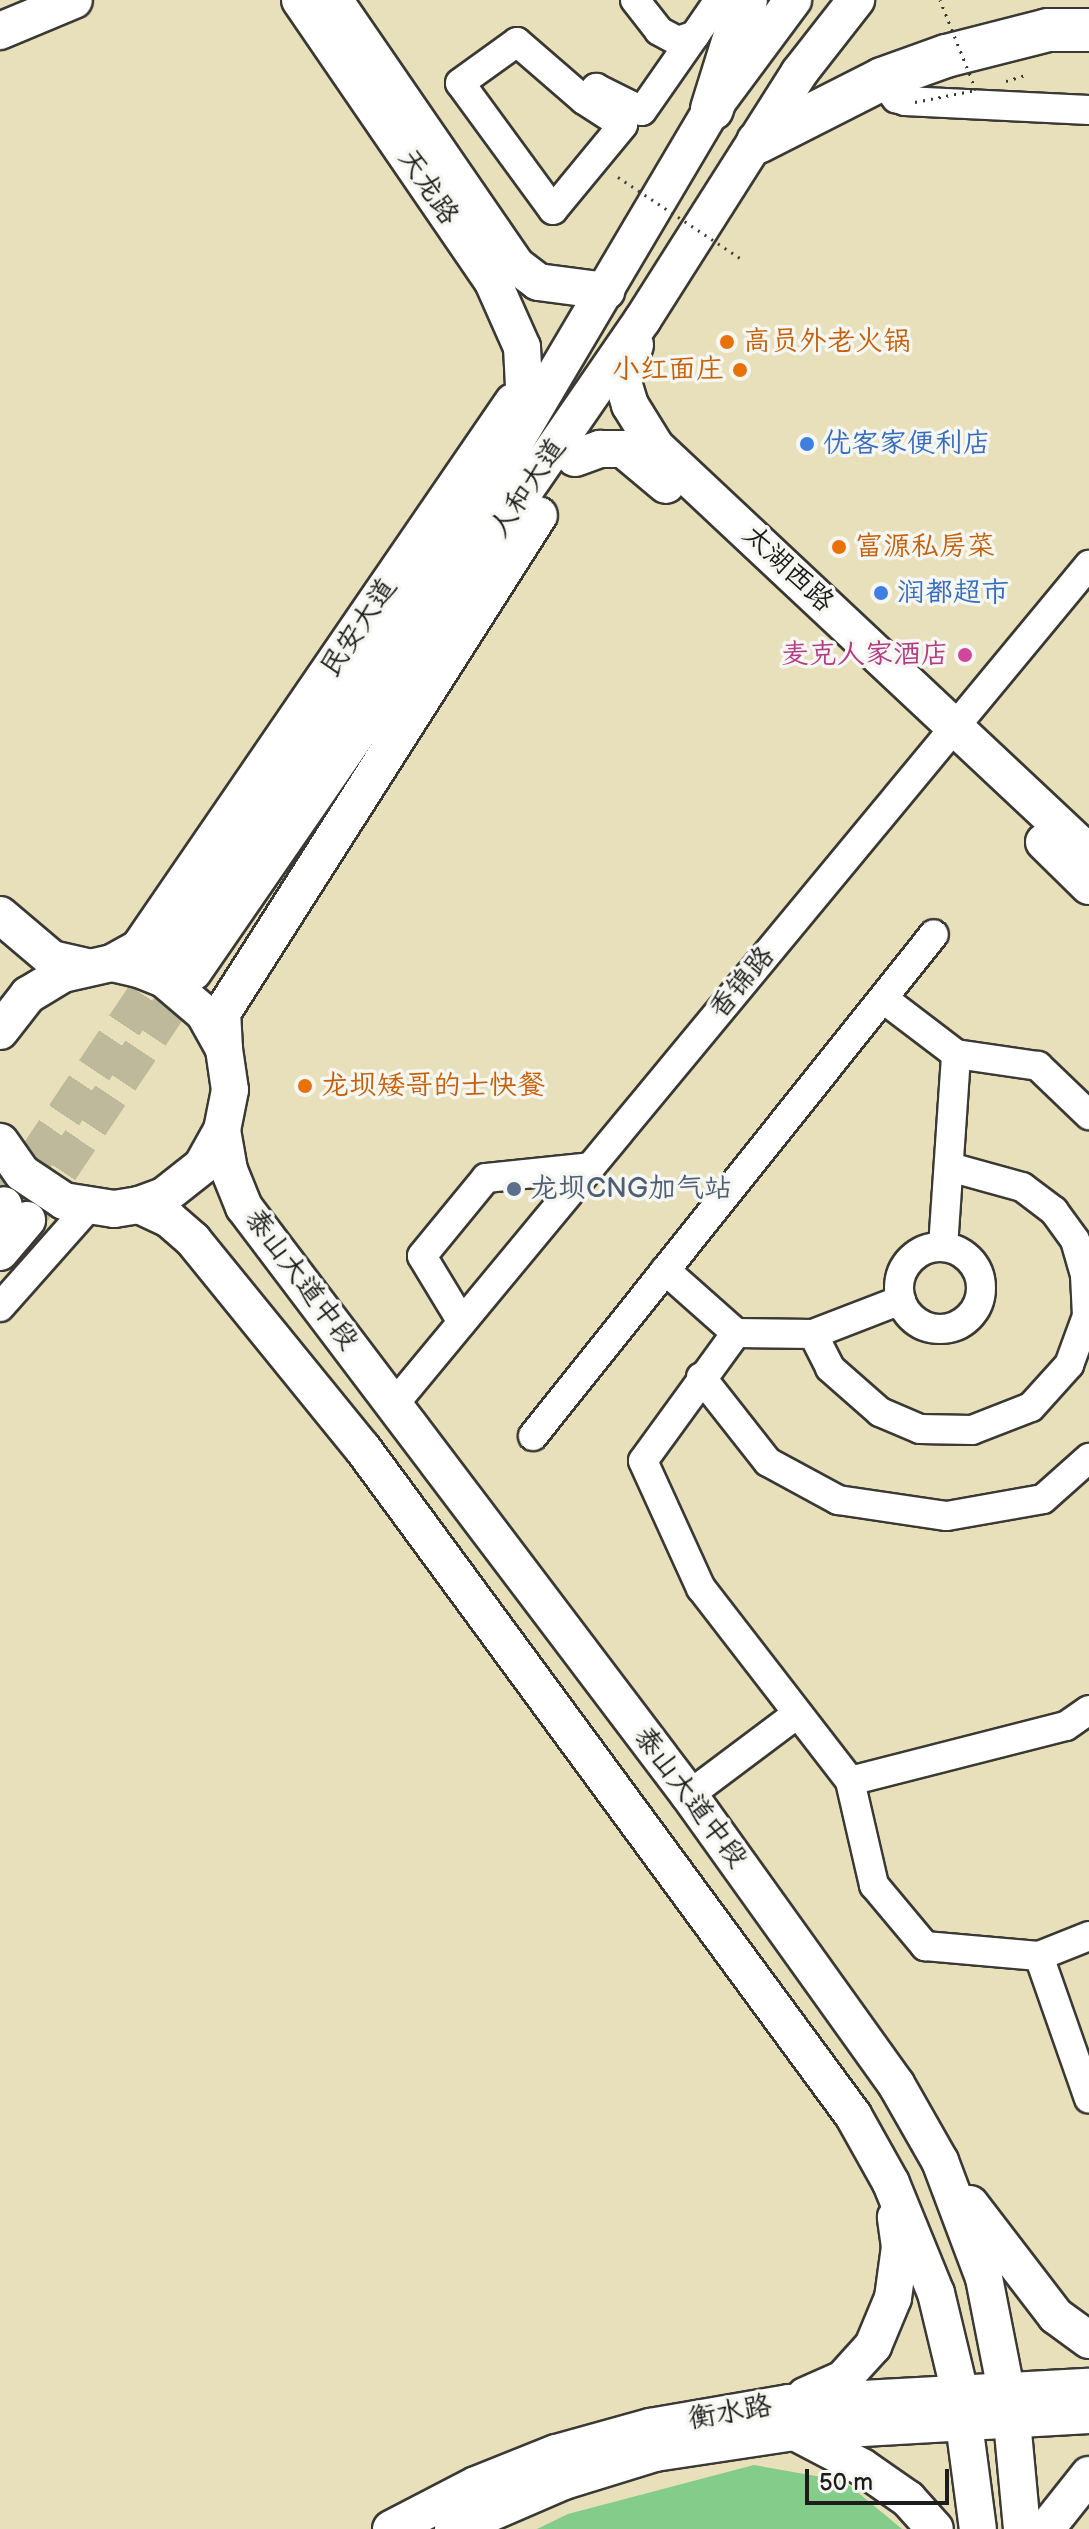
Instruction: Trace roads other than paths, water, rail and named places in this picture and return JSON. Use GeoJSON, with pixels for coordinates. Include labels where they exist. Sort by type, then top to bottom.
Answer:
{"type":"FeatureCollection","features":[{"type":"Feature","properties":{"kind":"highway"},"geometry":{"type":"LineString","coordinates":[[712,109],[746,0]]}},
{"type":"Feature","properties":{"kind":"highway"},"geometry":{"type":"LineString","coordinates":[[758,142],[899,91],[1048,30],[1089,20]]}},
{"type":"Feature","properties":{"kind":"highway"},"geometry":{"type":"LineString","coordinates":[[1048,30],[1089,30]]}},
{"type":"Feature","properties":{"kind":"main road"},"geometry":{"type":"LineString","coordinates":[[0,31],[74,0]]}},
{"type":"Feature","properties":{"kind":"main road","name":"天龙路"},"geometry":{"type":"LineString","coordinates":[[300,0],[493,282],[522,347],[524,387]]}},
{"type":"Feature","properties":{"kind":"main road","name":"天龙路"},"geometry":{"type":"LineString","coordinates":[[334,0],[517,266],[538,282],[606,291]]}},
{"type":"Feature","properties":{"kind":"main road","name":"人和大道"},"geometry":{"type":"LineString","coordinates":[[793,0],[712,109],[482,498],[182,965],[643,319],[799,73],[856,0]]}},
{"type":"Feature","properties":{"kind":"main road","name":"民安大道"},"geometry":{"type":"LineString","coordinates":[[0,1031],[28,995],[63,974],[100,965],[139,948],[524,387],[555,337],[606,291]]}},
{"type":"Feature","properties":{"kind":"main road"},"geometry":{"type":"LineString","coordinates":[[0,1142],[22,1173],[41,1189],[88,1208],[139,1205],[184,1183],[202,1166],[222,1130],[230,1090],[222,1013],[623,382],[643,319]]}},
{"type":"Feature","properties":{"kind":"main road","name":"太湖西路"},"geometry":{"type":"LineString","coordinates":[[623,382],[630,405],[656,447],[948,732],[1089,886]]}},
{"type":"Feature","properties":{"kind":"main road","name":"太湖西路"},"geometry":{"type":"LineString","coordinates":[[575,458],[600,449],[623,449],[642,463],[1089,853]]}},
{"type":"Feature","properties":{"kind":"main road"},"geometry":{"type":"LineString","coordinates":[[0,915],[52,959],[100,965],[164,979],[186,993],[204,1013],[224,1049]]}},
{"type":"Feature","properties":{"kind":"main road","name":"泰山大道中段"},"geometry":{"type":"LineString","coordinates":[[222,1130],[229,1170],[244,1207],[396,1402],[840,1999],[940,2161],[984,2278],[1010,2406],[1022,2529]]}},
{"type":"Feature","properties":{"kind":"main road","name":"泰山大道中段"},"geometry":{"type":"LineString","coordinates":[[139,1205],[169,1219],[193,1240],[363,1449],[794,2029],[891,2183],[936,2293],[962,2408],[978,2529]]}},
{"type":"Feature","properties":{"kind":"main road"},"geometry":{"type":"LineString","coordinates":[[0,1252],[10,1212]]}},
{"type":"Feature","properties":{"kind":"main road"},"geometry":{"type":"LineString","coordinates":[[940,2161],[1016,2270],[1056,2316],[1089,2340]]}},
{"type":"Feature","properties":{"kind":"main road"},"geometry":{"type":"LineString","coordinates":[[891,2183],[900,2247],[893,2298],[873,2346],[843,2379],[792,2417],[908,2499],[935,2529]]}},
{"type":"Feature","properties":{"kind":"main road","name":"衡水路"},"geometry":{"type":"LineString","coordinates":[[1010,2406],[1089,2387]]}},
{"type":"Feature","properties":{"kind":"main road","name":"衡水路"},"geometry":{"type":"LineString","coordinates":[[391,2529],[476,2485],[556,2453],[650,2427],[1010,2406],[1089,2415]]}},
{"type":"Feature","properties":{"kind":"main road","name":"衡水路"},"geometry":{"type":"LineString","coordinates":[[453,2529],[564,2481],[792,2417]]}},
{"type":"Feature","properties":{"kind":"main road"},"geometry":{"type":"LineString","coordinates":[[1046,2529],[1089,2475]]}},
{"type":"Feature","properties":{"kind":"street"},"geometry":{"type":"LineString","coordinates":[[635,0],[659,31],[678,41],[695,35]]}},
{"type":"Feature","properties":{"kind":"street"},"geometry":{"type":"LineString","coordinates":[[584,100],[596,88],[642,111],[719,0]]}},
{"type":"Feature","properties":{"kind":"street"},"geometry":{"type":"LineString","coordinates":[[517,42],[584,100],[623,125],[553,210],[460,83],[517,42]]}},
{"type":"Feature","properties":{"kind":"street"},"geometry":{"type":"LineString","coordinates":[[899,91],[1089,110]]}},
{"type":"Feature","properties":{"kind":"street","name":"香锦路"},"geometry":{"type":"LineString","coordinates":[[396,1402],[1089,565]]}},
{"type":"Feature","properties":{"kind":"street"},"geometry":{"type":"LineString","coordinates":[[533,1436],[885,1000],[934,934]]}},
{"type":"Feature","properties":{"kind":"street"},"geometry":{"type":"LineString","coordinates":[[885,1000],[956,1054],[1038,1066],[1089,1115]]}},
{"type":"Feature","properties":{"kind":"street"},"geometry":{"type":"LineString","coordinates":[[943,1247],[956,1054]]}},
{"type":"Feature","properties":{"kind":"street"},"geometry":{"type":"LineString","coordinates":[[462,1322],[422,1256],[486,1178],[590,1167]]}},
{"type":"Feature","properties":{"kind":"street"},"geometry":{"type":"LineString","coordinates":[[813,1334],[830,1368],[870,1403],[920,1429],[972,1430],[1031,1407],[1069,1365],[1087,1316],[1085,1275],[1075,1240],[1054,1211],[1022,1187],[950,1167]]}},
{"type":"Feature","properties":{"kind":"street"},"geometry":{"type":"LineString","coordinates":[[0,1307],[88,1208]]}},
{"type":"Feature","properties":{"kind":"street"},"geometry":{"type":"LineString","coordinates":[[943,1247],[966,1256],[975,1266],[981,1290],[973,1314],[952,1328],[927,1327],[901,1300],[902,1274],[909,1262],[930,1249],[943,1247]]}},
{"type":"Feature","properties":{"kind":"street"},"geometry":{"type":"LineString","coordinates":[[665,1270],[736,1333],[813,1334],[901,1300]]}},
{"type":"Feature","properties":{"kind":"street"},"geometry":{"type":"LineString","coordinates":[[736,1333],[701,1377],[643,1461],[701,1588],[850,1781],[874,1885],[925,1946],[1039,1956],[1089,1936]]}},
{"type":"Feature","properties":{"kind":"street"},"geometry":{"type":"LineString","coordinates":[[701,1377],[768,1462],[838,1500],[947,1516],[1043,1499],[1089,1458]]}},
{"type":"Feature","properties":{"kind":"street"},"geometry":{"type":"LineString","coordinates":[[850,1781],[1066,1726],[1089,1710]]}},
{"type":"Feature","properties":{"kind":"street"},"geometry":{"type":"LineString","coordinates":[[689,1795],[797,1714]]}},
{"type":"Feature","properties":{"kind":"street"},"geometry":{"type":"LineString","coordinates":[[1039,1956],[1089,2099]]}},
{"type":"Feature","properties":{"kind":"tunnel"},"geometry":{"type":"LineString","coordinates":[[4,1205],[170,957]]}},
{"type":"Feature","properties":{"kind":"tunnel"},"geometry":{"type":"LineString","coordinates":[[30,1215],[193,972]]}},
{"type":"Feature","properties":{"kind":"place","name":"高员外老火锅"},"geometry":{"type":"Point","coordinates":[727,342]}},
{"type":"Feature","properties":{"kind":"place","name":"小红面庄"},"geometry":{"type":"Point","coordinates":[740,370]}},
{"type":"Feature","properties":{"kind":"place","name":"优客家便利店"},"geometry":{"type":"Point","coordinates":[807,444]}},
{"type":"Feature","properties":{"kind":"place","name":"富源私房菜"},"geometry":{"type":"Point","coordinates":[839,547]}},
{"type":"Feature","properties":{"kind":"place","name":"润都超市"},"geometry":{"type":"Point","coordinates":[881,593]}},
{"type":"Feature","properties":{"kind":"place","name":"麦克人家酒店"},"geometry":{"type":"Point","coordinates":[965,655]}},
{"type":"Feature","properties":{"kind":"place","name":"龙坝矮哥的士快餐"},"geometry":{"type":"Point","coordinates":[305,1086]}},
{"type":"Feature","properties":{"kind":"place","name":"龙坝CNG加气站"},"geometry":{"type":"Point","coordinates":[514,1189]}}]}
